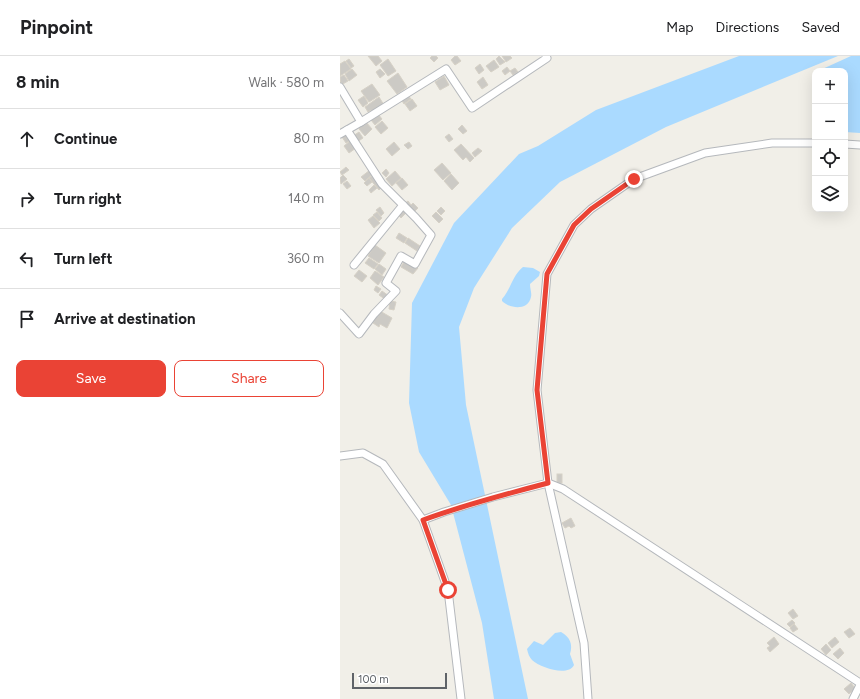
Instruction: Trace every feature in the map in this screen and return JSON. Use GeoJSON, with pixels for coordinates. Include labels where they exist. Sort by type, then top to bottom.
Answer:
{"type":"FeatureCollection","features":[{"type":"Feature","properties":{"kind":"street"},"geometry":{"type":"LineString","coordinates":[[340,134],[446,69],[472,108],[547,58],[546,56]]}},
{"type":"Feature","properties":{"kind":"street"},"geometry":{"type":"LineString","coordinates":[[340,87],[361,122]]}},
{"type":"Feature","properties":{"kind":"street"},"geometry":{"type":"LineString","coordinates":[[340,313],[359,334],[374,314],[396,291],[386,283],[401,256],[415,264],[430,235],[416,218],[382,184],[347,130]]}},
{"type":"Feature","properties":{"kind":"street"},"geometry":{"type":"LineString","coordinates":[[588,699],[584,643],[548,483],[537,390],[547,274],[574,225],[591,209],[634,179],[705,153],[772,143],[812,143]]}},
{"type":"Feature","properties":{"kind":"street"},"geometry":{"type":"LineString","coordinates":[[848,144],[860,144]]}},
{"type":"Feature","properties":{"kind":"street"},"geometry":{"type":"LineString","coordinates":[[354,265],[403,205]]}},
{"type":"Feature","properties":{"kind":"street"},"geometry":{"type":"LineString","coordinates":[[340,456],[363,453],[383,464],[423,520],[448,590],[461,699]]}},
{"type":"Feature","properties":{"kind":"street"},"geometry":{"type":"LineString","coordinates":[[423,520],[493,497],[548,483],[563,489],[860,684],[853,699]]}},
{"type":"Feature","properties":{"kind":"water"},"geometry":{"type":"Polygon","coordinates":[[[739,56],[838,56],[666,127],[560,182],[512,228],[474,288],[459,327],[466,405],[528,699],[494,699],[482,623],[451,505],[419,452],[409,403],[412,303],[454,223],[519,154],[538,146],[596,110],[739,56]]]}},
{"type":"Feature","properties":{"kind":"water"},"geometry":{"type":"Polygon","coordinates":[[[851,56],[860,56],[860,133],[848,132],[848,68],[825,68],[851,56]]]}},
{"type":"Feature","properties":{"kind":"water"},"geometry":{"type":"Polygon","coordinates":[[[523,267],[533,268],[540,272],[539,276],[530,284],[531,297],[526,305],[523,307],[509,306],[502,301],[502,299],[508,291],[516,274],[523,267]]]}},
{"type":"Feature","properties":{"kind":"water"},"geometry":{"type":"Polygon","coordinates":[[[561,632],[567,636],[571,644],[570,654],[574,665],[571,669],[560,671],[554,670],[542,666],[532,660],[527,649],[534,641],[543,645],[555,633],[561,632]]]}},
{"type":"Feature","properties":{"kind":"building"},"geometry":{"type":"Polygon","coordinates":[[[368,56],[378,56],[382,61],[376,66],[368,56]]]}},
{"type":"Feature","properties":{"kind":"building"},"geometry":{"type":"Polygon","coordinates":[[[432,56],[436,56],[438,58],[434,62],[430,58],[432,56]]]}},
{"type":"Feature","properties":{"kind":"building"},"geometry":{"type":"Polygon","coordinates":[[[457,56],[461,61],[455,65],[451,60],[457,56]]]}},
{"type":"Feature","properties":{"kind":"building"},"geometry":{"type":"Polygon","coordinates":[[[499,56],[505,62],[500,65],[496,59],[499,56]]]}},
{"type":"Feature","properties":{"kind":"building"},"geometry":{"type":"Polygon","coordinates":[[[502,56],[510,56],[512,58],[506,62],[502,56]]]}},
{"type":"Feature","properties":{"kind":"building"},"geometry":{"type":"Polygon","coordinates":[[[349,59],[354,66],[351,68],[346,61],[349,59]]]}},
{"type":"Feature","properties":{"kind":"building"},"geometry":{"type":"Polygon","coordinates":[[[388,59],[396,71],[388,76],[380,65],[388,59]]]}},
{"type":"Feature","properties":{"kind":"building"},"geometry":{"type":"Polygon","coordinates":[[[494,60],[499,67],[491,72],[486,66],[494,60]]]}},
{"type":"Feature","properties":{"kind":"building"},"geometry":{"type":"Polygon","coordinates":[[[345,61],[351,69],[340,76],[340,64],[345,61]]]}},
{"type":"Feature","properties":{"kind":"building"},"geometry":{"type":"Polygon","coordinates":[[[480,64],[484,70],[479,74],[475,68],[480,64]]]}},
{"type":"Feature","properties":{"kind":"building"},"geometry":{"type":"Polygon","coordinates":[[[507,67],[510,71],[505,75],[502,71],[507,67]]]}},
{"type":"Feature","properties":{"kind":"building"},"geometry":{"type":"Polygon","coordinates":[[[515,68],[518,72],[513,75],[510,71],[515,68]]]}},
{"type":"Feature","properties":{"kind":"building"},"geometry":{"type":"Polygon","coordinates":[[[352,69],[357,75],[349,81],[345,74],[352,69]]]}},
{"type":"Feature","properties":{"kind":"building"},"geometry":{"type":"Polygon","coordinates":[[[380,69],[385,74],[380,78],[376,72],[380,69]]]}},
{"type":"Feature","properties":{"kind":"building"},"geometry":{"type":"Polygon","coordinates":[[[398,73],[407,87],[397,94],[387,81],[398,73]]]}},
{"type":"Feature","properties":{"kind":"building"},"geometry":{"type":"Polygon","coordinates":[[[344,75],[348,81],[341,85],[340,77],[344,75]]]}},
{"type":"Feature","properties":{"kind":"building"},"geometry":{"type":"Polygon","coordinates":[[[444,76],[449,85],[440,90],[435,82],[444,76]]]}},
{"type":"Feature","properties":{"kind":"building"},"geometry":{"type":"Polygon","coordinates":[[[483,77],[488,85],[482,89],[477,82],[483,77]]]}},
{"type":"Feature","properties":{"kind":"building"},"geometry":{"type":"Polygon","coordinates":[[[372,84],[380,95],[369,102],[361,91],[372,84]]]}},
{"type":"Feature","properties":{"kind":"building"},"geometry":{"type":"Polygon","coordinates":[[[407,94],[411,99],[404,104],[401,99],[407,94]]]}},
{"type":"Feature","properties":{"kind":"building"},"geometry":{"type":"Polygon","coordinates":[[[364,96],[368,103],[363,107],[358,100],[364,96]]]}},
{"type":"Feature","properties":{"kind":"building"},"geometry":{"type":"Polygon","coordinates":[[[379,97],[384,105],[373,113],[371,110],[368,112],[365,107],[379,97]]]}},
{"type":"Feature","properties":{"kind":"building"},"geometry":{"type":"Polygon","coordinates":[[[412,99],[417,106],[410,111],[405,104],[412,99]]]}},
{"type":"Feature","properties":{"kind":"building"},"geometry":{"type":"Polygon","coordinates":[[[378,114],[382,119],[375,125],[371,120],[378,114]]]}},
{"type":"Feature","properties":{"kind":"building"},"geometry":{"type":"Polygon","coordinates":[[[382,121],[388,128],[381,134],[375,127],[382,121]]]}},
{"type":"Feature","properties":{"kind":"building"},"geometry":{"type":"Polygon","coordinates":[[[366,122],[372,129],[365,136],[359,129],[366,122]]]}},
{"type":"Feature","properties":{"kind":"building"},"geometry":{"type":"Polygon","coordinates":[[[462,125],[467,131],[463,134],[458,129],[462,125]]]}},
{"type":"Feature","properties":{"kind":"building"},"geometry":{"type":"Polygon","coordinates":[[[359,132],[363,138],[357,142],[353,136],[359,132]]]}},
{"type":"Feature","properties":{"kind":"building"},"geometry":{"type":"Polygon","coordinates":[[[347,134],[351,140],[346,143],[342,137],[347,134]]]}},
{"type":"Feature","properties":{"kind":"building"},"geometry":{"type":"Polygon","coordinates":[[[449,134],[453,139],[449,142],[445,137],[449,134]]]}},
{"type":"Feature","properties":{"kind":"building"},"geometry":{"type":"Polygon","coordinates":[[[350,141],[356,148],[349,153],[344,146],[350,141]]]}},
{"type":"Feature","properties":{"kind":"building"},"geometry":{"type":"Polygon","coordinates":[[[394,142],[400,149],[392,156],[386,149],[394,142]]]}},
{"type":"Feature","properties":{"kind":"building"},"geometry":{"type":"Polygon","coordinates":[[[409,142],[412,146],[408,149],[404,145],[409,142]]]}},
{"type":"Feature","properties":{"kind":"building"},"geometry":{"type":"Polygon","coordinates":[[[461,144],[474,158],[470,162],[466,157],[463,160],[454,150],[461,144]]]}},
{"type":"Feature","properties":{"kind":"building"},"geometry":{"type":"Polygon","coordinates":[[[478,148],[482,151],[475,157],[472,153],[478,148]]]}},
{"type":"Feature","properties":{"kind":"building"},"geometry":{"type":"Polygon","coordinates":[[[442,163],[451,173],[443,180],[434,170],[442,163]]]}},
{"type":"Feature","properties":{"kind":"building"},"geometry":{"type":"Polygon","coordinates":[[[346,167],[349,170],[342,175],[340,172],[346,167]]]}},
{"type":"Feature","properties":{"kind":"building"},"geometry":{"type":"Polygon","coordinates":[[[386,169],[389,173],[386,177],[382,173],[386,169]]]}},
{"type":"Feature","properties":{"kind":"building"},"geometry":{"type":"Polygon","coordinates":[[[370,170],[373,174],[365,181],[361,177],[370,170]]]}},
{"type":"Feature","properties":{"kind":"building"},"geometry":{"type":"Polygon","coordinates":[[[395,171],[401,178],[392,186],[386,179],[395,171]]]}},
{"type":"Feature","properties":{"kind":"building"},"geometry":{"type":"Polygon","coordinates":[[[451,174],[459,183],[452,190],[444,181],[451,174]]]}},
{"type":"Feature","properties":{"kind":"building"},"geometry":{"type":"Polygon","coordinates":[[[343,175],[347,179],[341,184],[340,178],[343,175]]]}},
{"type":"Feature","properties":{"kind":"building"},"geometry":{"type":"Polygon","coordinates":[[[373,175],[383,186],[379,190],[369,178],[373,175]]]}},
{"type":"Feature","properties":{"kind":"building"},"geometry":{"type":"Polygon","coordinates":[[[369,178],[372,182],[367,186],[364,183],[369,178]]]}},
{"type":"Feature","properties":{"kind":"building"},"geometry":{"type":"Polygon","coordinates":[[[402,178],[408,185],[402,190],[396,183],[402,178]]]}},
{"type":"Feature","properties":{"kind":"building"},"geometry":{"type":"Polygon","coordinates":[[[347,181],[351,186],[347,189],[343,184],[347,181]]]}},
{"type":"Feature","properties":{"kind":"building"},"geometry":{"type":"Polygon","coordinates":[[[374,185],[377,188],[371,193],[369,190],[374,185]]]}},
{"type":"Feature","properties":{"kind":"building"},"geometry":{"type":"Polygon","coordinates":[[[408,201],[411,205],[413,203],[418,208],[413,213],[404,204],[408,201]]]}},
{"type":"Feature","properties":{"kind":"building"},"geometry":{"type":"Polygon","coordinates":[[[380,207],[384,213],[381,216],[376,210],[380,207]]]}},
{"type":"Feature","properties":{"kind":"building"},"geometry":{"type":"Polygon","coordinates":[[[404,207],[408,211],[401,218],[397,214],[404,207]]]}},
{"type":"Feature","properties":{"kind":"building"},"geometry":{"type":"Polygon","coordinates":[[[441,207],[445,211],[441,215],[437,211],[441,207]]]}},
{"type":"Feature","properties":{"kind":"building"},"geometry":{"type":"Polygon","coordinates":[[[377,212],[382,218],[379,221],[373,215],[377,212]]]}},
{"type":"Feature","properties":{"kind":"building"},"geometry":{"type":"Polygon","coordinates":[[[436,212],[443,219],[439,223],[432,216],[436,212]]]}},
{"type":"Feature","properties":{"kind":"building"},"geometry":{"type":"Polygon","coordinates":[[[373,216],[380,223],[374,228],[368,220],[373,216]]]}},
{"type":"Feature","properties":{"kind":"building"},"geometry":{"type":"Polygon","coordinates":[[[399,233],[407,238],[404,243],[396,238],[399,233]]]}},
{"type":"Feature","properties":{"kind":"building"},"geometry":{"type":"Polygon","coordinates":[[[408,238],[420,246],[417,251],[405,243],[408,238]]]}},
{"type":"Feature","properties":{"kind":"building"},"geometry":{"type":"Polygon","coordinates":[[[375,245],[386,253],[379,263],[368,256],[375,245]]]}},
{"type":"Feature","properties":{"kind":"building"},"geometry":{"type":"Polygon","coordinates":[[[369,258],[378,264],[374,269],[365,263],[369,258]]]}},
{"type":"Feature","properties":{"kind":"building"},"geometry":{"type":"Polygon","coordinates":[[[405,260],[418,268],[413,274],[401,267],[405,260]]]}},
{"type":"Feature","properties":{"kind":"building"},"geometry":{"type":"Polygon","coordinates":[[[379,264],[386,269],[382,275],[375,269],[379,264]]]}},
{"type":"Feature","properties":{"kind":"building"},"geometry":{"type":"Polygon","coordinates":[[[359,270],[367,276],[362,282],[354,276],[359,270]]]}},
{"type":"Feature","properties":{"kind":"building"},"geometry":{"type":"Polygon","coordinates":[[[375,271],[384,277],[378,285],[370,278],[375,271]]]}},
{"type":"Feature","properties":{"kind":"building"},"geometry":{"type":"Polygon","coordinates":[[[376,286],[381,289],[378,293],[374,290],[376,286]]]}},
{"type":"Feature","properties":{"kind":"building"},"geometry":{"type":"Polygon","coordinates":[[[382,291],[389,296],[386,300],[379,295],[382,291]]]}},
{"type":"Feature","properties":{"kind":"building"},"geometry":{"type":"Polygon","coordinates":[[[390,301],[396,302],[394,310],[389,309],[390,301]]]}},
{"type":"Feature","properties":{"kind":"building"},"geometry":{"type":"Polygon","coordinates":[[[380,311],[392,318],[387,328],[380,324],[379,327],[373,323],[380,311]]]}},
{"type":"Feature","properties":{"kind":"building"},"geometry":{"type":"Polygon","coordinates":[[[557,474],[562,474],[562,483],[557,483],[557,474]]]}},
{"type":"Feature","properties":{"kind":"building"},"geometry":{"type":"Polygon","coordinates":[[[571,518],[575,526],[565,528],[562,523],[571,518]]]}},
{"type":"Feature","properties":{"kind":"building"},"geometry":{"type":"Polygon","coordinates":[[[793,609],[798,616],[793,619],[788,613],[793,609]]]}},
{"type":"Feature","properties":{"kind":"building"},"geometry":{"type":"Polygon","coordinates":[[[792,620],[795,623],[790,627],[787,624],[792,620]]]}},
{"type":"Feature","properties":{"kind":"building"},"geometry":{"type":"Polygon","coordinates":[[[794,624],[798,629],[793,632],[790,628],[794,624]]]}},
{"type":"Feature","properties":{"kind":"building"},"geometry":{"type":"Polygon","coordinates":[[[850,628],[855,634],[849,638],[844,632],[850,628]]]}},
{"type":"Feature","properties":{"kind":"building"},"geometry":{"type":"Polygon","coordinates":[[[774,637],[779,644],[770,652],[767,648],[770,646],[767,643],[774,637]]]}},
{"type":"Feature","properties":{"kind":"building"},"geometry":{"type":"Polygon","coordinates":[[[835,637],[839,642],[832,648],[828,643],[835,637]]]}},
{"type":"Feature","properties":{"kind":"building"},"geometry":{"type":"Polygon","coordinates":[[[826,644],[831,650],[826,655],[821,649],[826,644]]]}},
{"type":"Feature","properties":{"kind":"building"},"geometry":{"type":"Polygon","coordinates":[[[840,648],[844,653],[838,659],[833,654],[840,648]]]}},
{"type":"Feature","properties":{"kind":"building"},"geometry":{"type":"Polygon","coordinates":[[[851,683],[855,688],[849,694],[844,689],[851,683]]]}},
{"type":"Feature","properties":{"kind":"route"},"geometry":{"type":"LineString","coordinates":[[448,590],[423,520],[493,497],[548,483],[537,390],[547,274],[574,225],[591,209],[634,179]]}}]}
